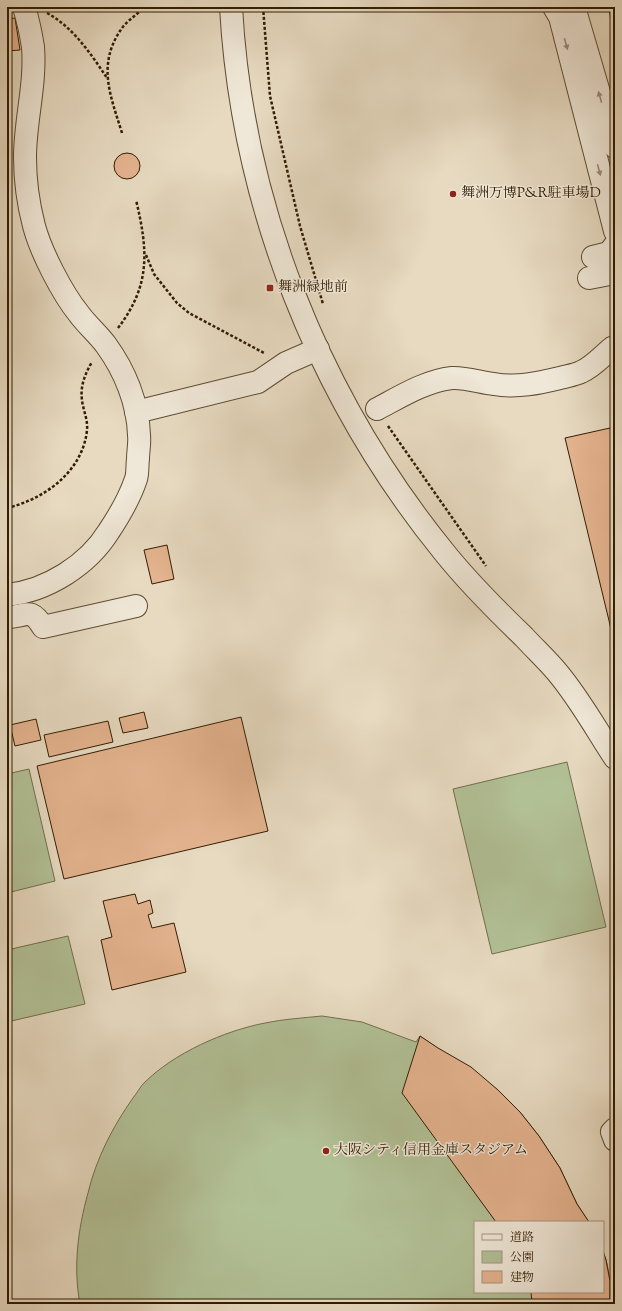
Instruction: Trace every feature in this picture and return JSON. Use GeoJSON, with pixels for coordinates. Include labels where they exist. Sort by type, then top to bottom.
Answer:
{"type":"FeatureCollection","features":[{"type":"Feature","properties":{"kind":"street"},"geometry":{"type":"LineString","coordinates":[[231,7],[236,63],[244,113],[257,176],[268,219],[297,303],[332,380],[375,456],[400,494],[431,536],[486,599],[557,672],[578,699],[615,758]]}},
{"type":"Feature","properties":{"kind":"street"},"geometry":{"type":"LineString","coordinates":[[554,7],[560,17],[615,231]]}},
{"type":"Feature","properties":{"kind":"street"},"geometry":{"type":"LineString","coordinates":[[574,7],[615,147]]}},
{"type":"Feature","properties":{"kind":"street"},"geometry":{"type":"LineString","coordinates":[[7,595],[19,594],[50,582],[78,566],[102,543],[118,517],[136,478],[139,435],[136,412],[129,387],[118,364],[105,344],[79,314],[62,291],[34,228],[27,193],[25,156],[32,84],[34,9]]}},
{"type":"Feature","properties":{"kind":"street"},"geometry":{"type":"LineString","coordinates":[[615,244],[608,253],[591,268],[615,273]]}},
{"type":"Feature","properties":{"kind":"street"},"geometry":{"type":"LineString","coordinates":[[377,409],[412,391],[432,383],[453,378],[496,385],[516,386],[539,384],[581,372],[615,347]]}},
{"type":"Feature","properties":{"kind":"street"},"geometry":{"type":"LineString","coordinates":[[136,412],[258,382],[286,363],[318,349]]}},
{"type":"Feature","properties":{"kind":"street"},"geometry":{"type":"LineString","coordinates":[[7,617],[30,614],[36,616],[43,627],[136,606]]}},
{"type":"Feature","properties":{"kind":"street"},"geometry":{"type":"LineString","coordinates":[[615,1129],[612,1132],[615,1140]]}},
{"type":"Feature","properties":{"kind":"path"},"geometry":{"type":"LineString","coordinates":[[122,133],[112,100],[106,68],[113,42],[129,20],[144,7]]}},
{"type":"Feature","properties":{"kind":"path"},"geometry":{"type":"LineString","coordinates":[[34,9],[59,20],[84,47],[107,79]]}},
{"type":"Feature","properties":{"kind":"path"},"geometry":{"type":"LineString","coordinates":[[145,252],[154,274],[177,303],[188,313],[259,352],[286,363]]}},
{"type":"Feature","properties":{"kind":"green space"},"geometry":{"type":"Polygon","coordinates":[[[608,7],[615,7],[615,37],[608,7]]]}},
{"type":"Feature","properties":{"kind":"green space"},"geometry":{"type":"Polygon","coordinates":[[[567,762],[606,927],[492,954],[453,789],[567,762]]]}},
{"type":"Feature","properties":{"kind":"green space"},"geometry":{"type":"Polygon","coordinates":[[[29,769],[55,881],[7,893],[7,774],[29,769]]]}},
{"type":"Feature","properties":{"kind":"green space"},"geometry":{"type":"Polygon","coordinates":[[[68,936],[85,1004],[7,1022],[7,950],[68,936]]]}},
{"type":"Feature","properties":{"kind":"green space","name":"大阪シティ信用金庫スタジアム"},"geometry":{"type":"Polygon","coordinates":[[[322,1016],[362,1022],[416,1042],[420,1036],[498,1090],[520,1112],[539,1136],[560,1168],[577,1204],[588,1221],[474,1221],[474,1293],[604,1293],[604,1254],[610,1284],[610,1304],[80,1304],[77,1276],[79,1234],[91,1180],[100,1155],[112,1131],[143,1085],[156,1072],[170,1062],[200,1045],[249,1027],[286,1020],[322,1016]]]}},
{"type":"Feature","properties":{"kind":"building"},"geometry":{"type":"Polygon","coordinates":[[[15,18],[20,50],[7,51],[7,19],[15,18]]]}},
{"type":"Feature","properties":{"kind":"building"},"geometry":{"type":"Polygon","coordinates":[[[127,153],[136,157],[140,166],[136,175],[127,179],[118,175],[114,166],[118,157],[127,153]]]}},
{"type":"Feature","properties":{"kind":"building"},"geometry":{"type":"Polygon","coordinates":[[[610,428],[614,446],[615,445],[615,628],[611,629],[565,438],[610,428]]]}},
{"type":"Feature","properties":{"kind":"building"},"geometry":{"type":"Polygon","coordinates":[[[167,545],[174,579],[152,584],[144,550],[167,545]]]}},
{"type":"Feature","properties":{"kind":"building"},"geometry":{"type":"Polygon","coordinates":[[[144,712],[148,728],[123,733],[119,718],[144,712]]]}},
{"type":"Feature","properties":{"kind":"building"},"geometry":{"type":"Polygon","coordinates":[[[241,717],[268,831],[64,879],[37,766],[241,717]]]}},
{"type":"Feature","properties":{"kind":"building"},"geometry":{"type":"Polygon","coordinates":[[[36,719],[41,740],[15,746],[10,725],[36,719]]]}},
{"type":"Feature","properties":{"kind":"building"},"geometry":{"type":"Polygon","coordinates":[[[108,721],[113,742],[49,757],[44,735],[108,721]]]}},
{"type":"Feature","properties":{"kind":"building"},"geometry":{"type":"Polygon","coordinates":[[[135,894],[138,904],[150,900],[153,913],[148,915],[152,928],[174,923],[186,972],[112,990],[101,940],[112,937],[103,901],[135,894]]]}},
{"type":"Feature","properties":{"kind":"building"},"geometry":{"type":"Polygon","coordinates":[[[420,1036],[471,1067],[498,1090],[520,1112],[539,1136],[560,1168],[577,1204],[588,1221],[495,1221],[402,1093],[420,1036]]]}},
{"type":"Feature","properties":{"kind":"building"},"geometry":{"type":"Polygon","coordinates":[[[604,1254],[610,1281],[610,1304],[532,1304],[531,1293],[604,1293],[604,1254]]]}},
{"type":"Feature","properties":{"kind":"place","name":"舞洲万博P&R駐車場D"},"geometry":{"type":"Point","coordinates":[453,194]}},
{"type":"Feature","properties":{"kind":"place","name":"舞洲緑地前"},"geometry":{"type":"Point","coordinates":[270,288]}},
{"type":"Feature","properties":{"kind":"place","name":"大阪シティ信用金庫スタジアム"},"geometry":{"type":"Point","coordinates":[326,1151]}}]}
